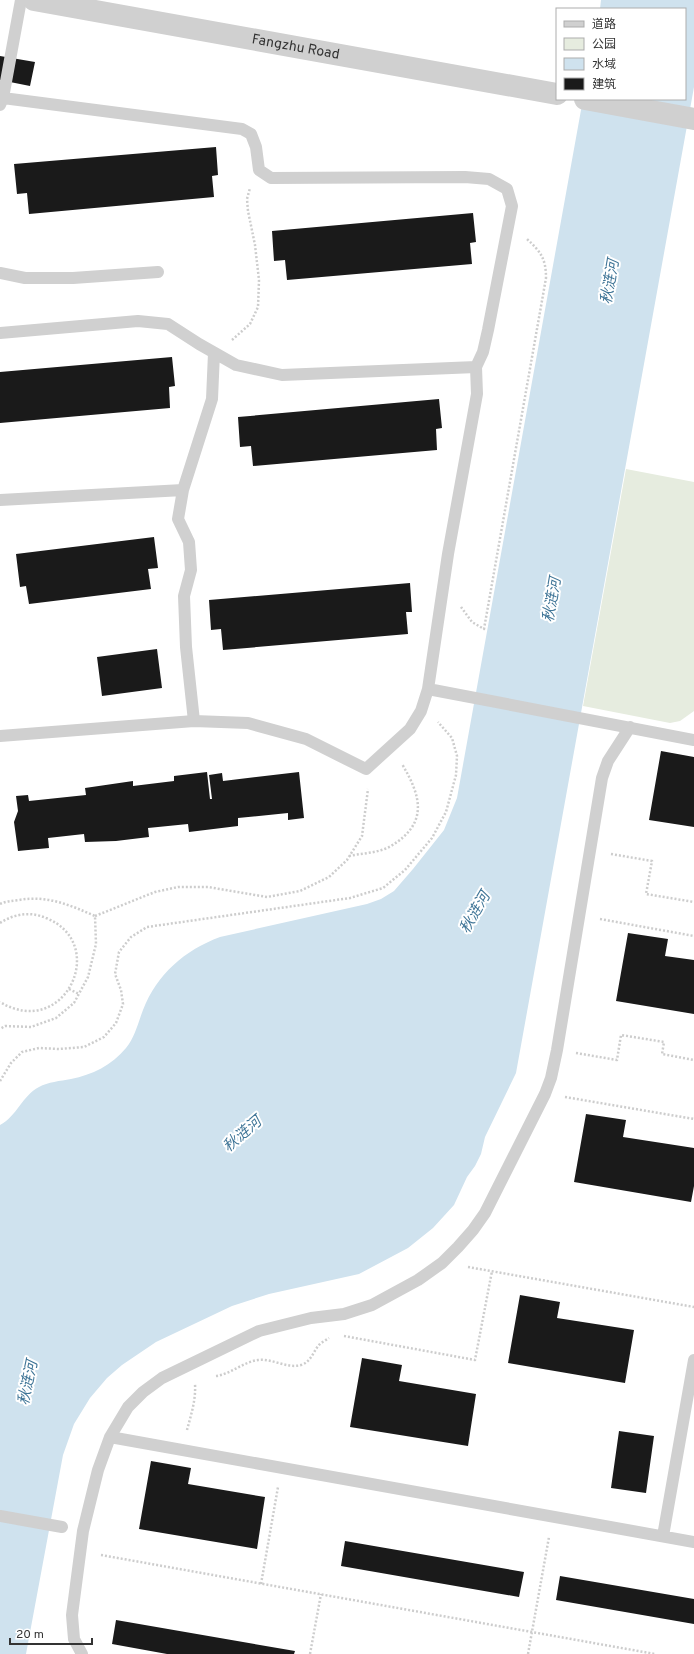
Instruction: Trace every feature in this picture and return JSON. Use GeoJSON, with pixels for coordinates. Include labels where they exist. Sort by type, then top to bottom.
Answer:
{"type":"FeatureCollection","features":[{"type":"Feature","properties":{"kind":"street","name":"Fangzhu Road"},"geometry":{"type":"LineString","coordinates":[[34,0],[556,94]]}},
{"type":"Feature","properties":{"kind":"street"},"geometry":{"type":"LineString","coordinates":[[590,100],[694,119]]}},
{"type":"Feature","properties":{"kind":"lane"},"geometry":{"type":"LineString","coordinates":[[0,736],[194,721],[248,723],[306,739],[366,769],[410,729],[421,711],[428,689],[441,599],[477,394],[476,367],[483,352],[488,330],[512,206],[507,189],[489,179],[465,177],[270,178],[259,170],[256,147],[251,134],[242,129],[1,102],[21,0]]}},
{"type":"Feature","properties":{"kind":"lane"},"geometry":{"type":"LineString","coordinates":[[0,273],[25,278],[73,278],[158,272]]}},
{"type":"Feature","properties":{"kind":"lane"},"geometry":{"type":"LineString","coordinates":[[0,333],[138,321],[168,324],[236,365],[282,375],[476,367]]}},
{"type":"Feature","properties":{"kind":"lane"},"geometry":{"type":"LineString","coordinates":[[194,721],[186,647],[184,596],[191,570],[189,542],[178,519],[183,490],[212,398],[214,353]]}},
{"type":"Feature","properties":{"kind":"lane"},"geometry":{"type":"LineString","coordinates":[[0,500],[183,490]]}},
{"type":"Feature","properties":{"kind":"lane"},"geometry":{"type":"LineString","coordinates":[[428,689],[630,728],[692,737]]}},
{"type":"Feature","properties":{"kind":"lane"},"geometry":{"type":"LineString","coordinates":[[82,1654],[74,1639],[72,1615],[83,1531],[98,1470],[110,1436],[128,1407],[143,1392],[162,1378],[259,1332],[311,1318],[344,1314],[372,1305],[418,1280],[442,1263],[473,1230],[485,1212],[545,1094],[551,1078],[558,1050],[602,778],[608,761],[630,728]]}},
{"type":"Feature","properties":{"kind":"lane"},"geometry":{"type":"LineString","coordinates":[[663,1536],[694,1360]]}},
{"type":"Feature","properties":{"kind":"lane"},"geometry":{"type":"LineString","coordinates":[[110,1436],[694,1542]]}},
{"type":"Feature","properties":{"kind":"lane"},"geometry":{"type":"LineString","coordinates":[[0,1516],[62,1527]]}},
{"type":"Feature","properties":{"kind":"path"},"geometry":{"type":"LineString","coordinates":[[214,353],[250,324],[258,307],[259,280],[247,199],[251,184],[259,170]]}},
{"type":"Feature","properties":{"kind":"path"},"geometry":{"type":"LineString","coordinates":[[441,599],[456,602],[465,611],[472,622],[484,629],[546,278],[546,264],[538,250],[519,231],[508,227]]}},
{"type":"Feature","properties":{"kind":"path"},"geometry":{"type":"LineString","coordinates":[[0,1081],[11,1064],[22,1052],[39,1048],[59,1049],[84,1047],[104,1037],[116,1023],[123,1004],[121,990],[115,974],[119,952],[131,937],[147,927],[350,898],[383,888],[405,870],[432,838],[446,812],[456,775],[457,756],[452,738],[437,720],[421,711]]}},
{"type":"Feature","properties":{"kind":"path"},"geometry":{"type":"LineString","coordinates":[[349,856],[391,846],[410,829],[416,820],[419,809],[418,798],[407,773],[391,747]]}},
{"type":"Feature","properties":{"kind":"path"},"geometry":{"type":"LineString","coordinates":[[0,904],[32,898],[53,900],[95,916],[155,892],[178,887],[208,886],[268,897],[300,891],[329,877],[349,856],[362,836],[368,795],[366,769]]}},
{"type":"Feature","properties":{"kind":"path"},"geometry":{"type":"LineString","coordinates":[[590,850],[652,861],[646,894],[694,902]]}},
{"type":"Feature","properties":{"kind":"path"},"geometry":{"type":"LineString","coordinates":[[0,923],[8,918],[24,914],[39,915],[54,921],[66,931],[74,944],[77,960],[76,975],[70,989],[59,1001],[44,1008],[28,1011],[11,1008],[0,1002]]}},
{"type":"Feature","properties":{"kind":"path"},"geometry":{"type":"LineString","coordinates":[[0,1029],[5,1026],[31,1027],[56,1018],[74,1003],[88,977],[96,944],[95,916]]}},
{"type":"Feature","properties":{"kind":"path"},"geometry":{"type":"LineString","coordinates":[[580,916],[694,936]]}},
{"type":"Feature","properties":{"kind":"path"},"geometry":{"type":"LineString","coordinates":[[70,989],[79,994]]}},
{"type":"Feature","properties":{"kind":"path"},"geometry":{"type":"LineString","coordinates":[[558,1050],[617,1060],[622,1035],[664,1042],[662,1054],[694,1060]]}},
{"type":"Feature","properties":{"kind":"path"},"geometry":{"type":"LineString","coordinates":[[545,1094],[694,1119]]}},
{"type":"Feature","properties":{"kind":"path"},"geometry":{"type":"LineString","coordinates":[[442,1263],[694,1306]]}},
{"type":"Feature","properties":{"kind":"path"},"geometry":{"type":"LineString","coordinates":[[341,1336],[475,1360],[492,1271]]}},
{"type":"Feature","properties":{"kind":"path"},"geometry":{"type":"LineString","coordinates":[[194,1377],[205,1378],[224,1375],[243,1365],[260,1360],[301,1365],[312,1358],[319,1346],[329,1338],[335,1337]]}},
{"type":"Feature","properties":{"kind":"path"},"geometry":{"type":"LineString","coordinates":[[178,1448],[186,1432],[196,1393],[194,1377],[189,1365]]}},
{"type":"Feature","properties":{"kind":"path"},"geometry":{"type":"LineString","coordinates":[[261,1584],[282,1467]]}},
{"type":"Feature","properties":{"kind":"path"},"geometry":{"type":"LineString","coordinates":[[528,1654],[553,1516]]}},
{"type":"Feature","properties":{"kind":"path"},"geometry":{"type":"LineString","coordinates":[[80,1552],[655,1654]]}},
{"type":"Feature","properties":{"kind":"path"},"geometry":{"type":"LineString","coordinates":[[310,1654],[321,1594]]}},
{"type":"Feature","properties":{"kind":"green space"},"geometry":{"type":"Polygon","coordinates":[[[626,469],[694,482],[694,711],[680,721],[670,723],[583,706],[626,469]]]}},
{"type":"Feature","properties":{"kind":"water","name":"秋涟河"},"geometry":{"type":"Polygon","coordinates":[[[601,0],[694,0],[694,87],[516,1073],[485,1137],[481,1154],[467,1177],[454,1205],[433,1228],[408,1248],[359,1274],[269,1294],[232,1306],[156,1342],[122,1365],[107,1378],[90,1398],[74,1424],[63,1455],[26,1654],[0,1654],[0,1125],[11,1117],[28,1095],[39,1087],[94,1072],[108,1064],[120,1054],[132,1039],[143,1010],[156,985],[184,956],[207,942],[220,937],[367,904],[381,899],[394,891],[444,830],[457,798],[583,100],[686,100],[686,8],[600,8],[601,0]]]}},
{"type":"Feature","properties":{"kind":"building"},"geometry":{"type":"Polygon","coordinates":[[[0,56],[35,62],[30,86],[0,80],[0,56]]]}},
{"type":"Feature","properties":{"kind":"building"},"geometry":{"type":"Polygon","coordinates":[[[216,147],[218,175],[212,176],[214,197],[29,214],[27,193],[17,194],[14,164],[216,147]]]}},
{"type":"Feature","properties":{"kind":"building"},"geometry":{"type":"Polygon","coordinates":[[[473,213],[476,242],[470,243],[472,264],[287,280],[285,260],[274,261],[272,231],[473,213]]]}},
{"type":"Feature","properties":{"kind":"building"},"geometry":{"type":"Polygon","coordinates":[[[172,357],[175,386],[169,387],[170,408],[0,423],[0,372],[172,357]]]}},
{"type":"Feature","properties":{"kind":"building"},"geometry":{"type":"Polygon","coordinates":[[[439,399],[442,428],[436,429],[437,450],[253,466],[251,446],[240,447],[238,417],[439,399]]]}},
{"type":"Feature","properties":{"kind":"building"},"geometry":{"type":"Polygon","coordinates":[[[154,537],[158,568],[148,569],[151,589],[29,604],[26,586],[20,587],[16,554],[154,537]]]}},
{"type":"Feature","properties":{"kind":"building"},"geometry":{"type":"Polygon","coordinates":[[[410,583],[412,612],[406,612],[408,634],[223,650],[221,629],[211,630],[209,600],[410,583]]]}},
{"type":"Feature","properties":{"kind":"building"},"geometry":{"type":"Polygon","coordinates":[[[157,649],[162,688],[102,696],[97,657],[157,649]]]}},
{"type":"Feature","properties":{"kind":"building"},"geometry":{"type":"Polygon","coordinates":[[[661,751],[694,757],[694,827],[649,820],[661,751]]]}},
{"type":"Feature","properties":{"kind":"building"},"geometry":{"type":"Polygon","coordinates":[[[207,772],[210,799],[212,799],[209,775],[222,773],[223,781],[299,772],[304,818],[288,820],[288,813],[238,818],[238,826],[189,832],[188,824],[148,828],[149,837],[116,841],[85,842],[84,834],[48,838],[49,848],[18,851],[14,822],[18,811],[16,796],[28,795],[29,801],[86,795],[85,788],[133,781],[133,786],[174,781],[174,776],[207,772]]]}},
{"type":"Feature","properties":{"kind":"building"},"geometry":{"type":"Polygon","coordinates":[[[628,933],[668,939],[665,956],[694,960],[694,1014],[616,1001],[628,933]]]}},
{"type":"Feature","properties":{"kind":"building"},"geometry":{"type":"Polygon","coordinates":[[[586,1114],[626,1120],[623,1137],[694,1148],[694,1186],[691,1202],[574,1182],[586,1114]]]}},
{"type":"Feature","properties":{"kind":"building"},"geometry":{"type":"Polygon","coordinates":[[[520,1295],[560,1302],[557,1318],[634,1330],[625,1383],[508,1363],[520,1295]]]}},
{"type":"Feature","properties":{"kind":"building"},"geometry":{"type":"Polygon","coordinates":[[[362,1358],[402,1365],[399,1381],[476,1394],[468,1446],[350,1427],[362,1358]]]}},
{"type":"Feature","properties":{"kind":"building"},"geometry":{"type":"Polygon","coordinates":[[[619,1431],[654,1436],[646,1493],[611,1488],[619,1431]]]}},
{"type":"Feature","properties":{"kind":"building"},"geometry":{"type":"Polygon","coordinates":[[[151,1461],[191,1468],[188,1484],[265,1497],[257,1549],[139,1529],[151,1461]]]}},
{"type":"Feature","properties":{"kind":"building"},"geometry":{"type":"Polygon","coordinates":[[[345,1541],[524,1572],[519,1597],[341,1566],[345,1541]]]}},
{"type":"Feature","properties":{"kind":"building"},"geometry":{"type":"Polygon","coordinates":[[[560,1576],[694,1599],[694,1624],[556,1600],[560,1576]]]}},
{"type":"Feature","properties":{"kind":"building"},"geometry":{"type":"Polygon","coordinates":[[[116,1620],[295,1651],[294,1654],[167,1654],[112,1644],[116,1620]]]}}]}
